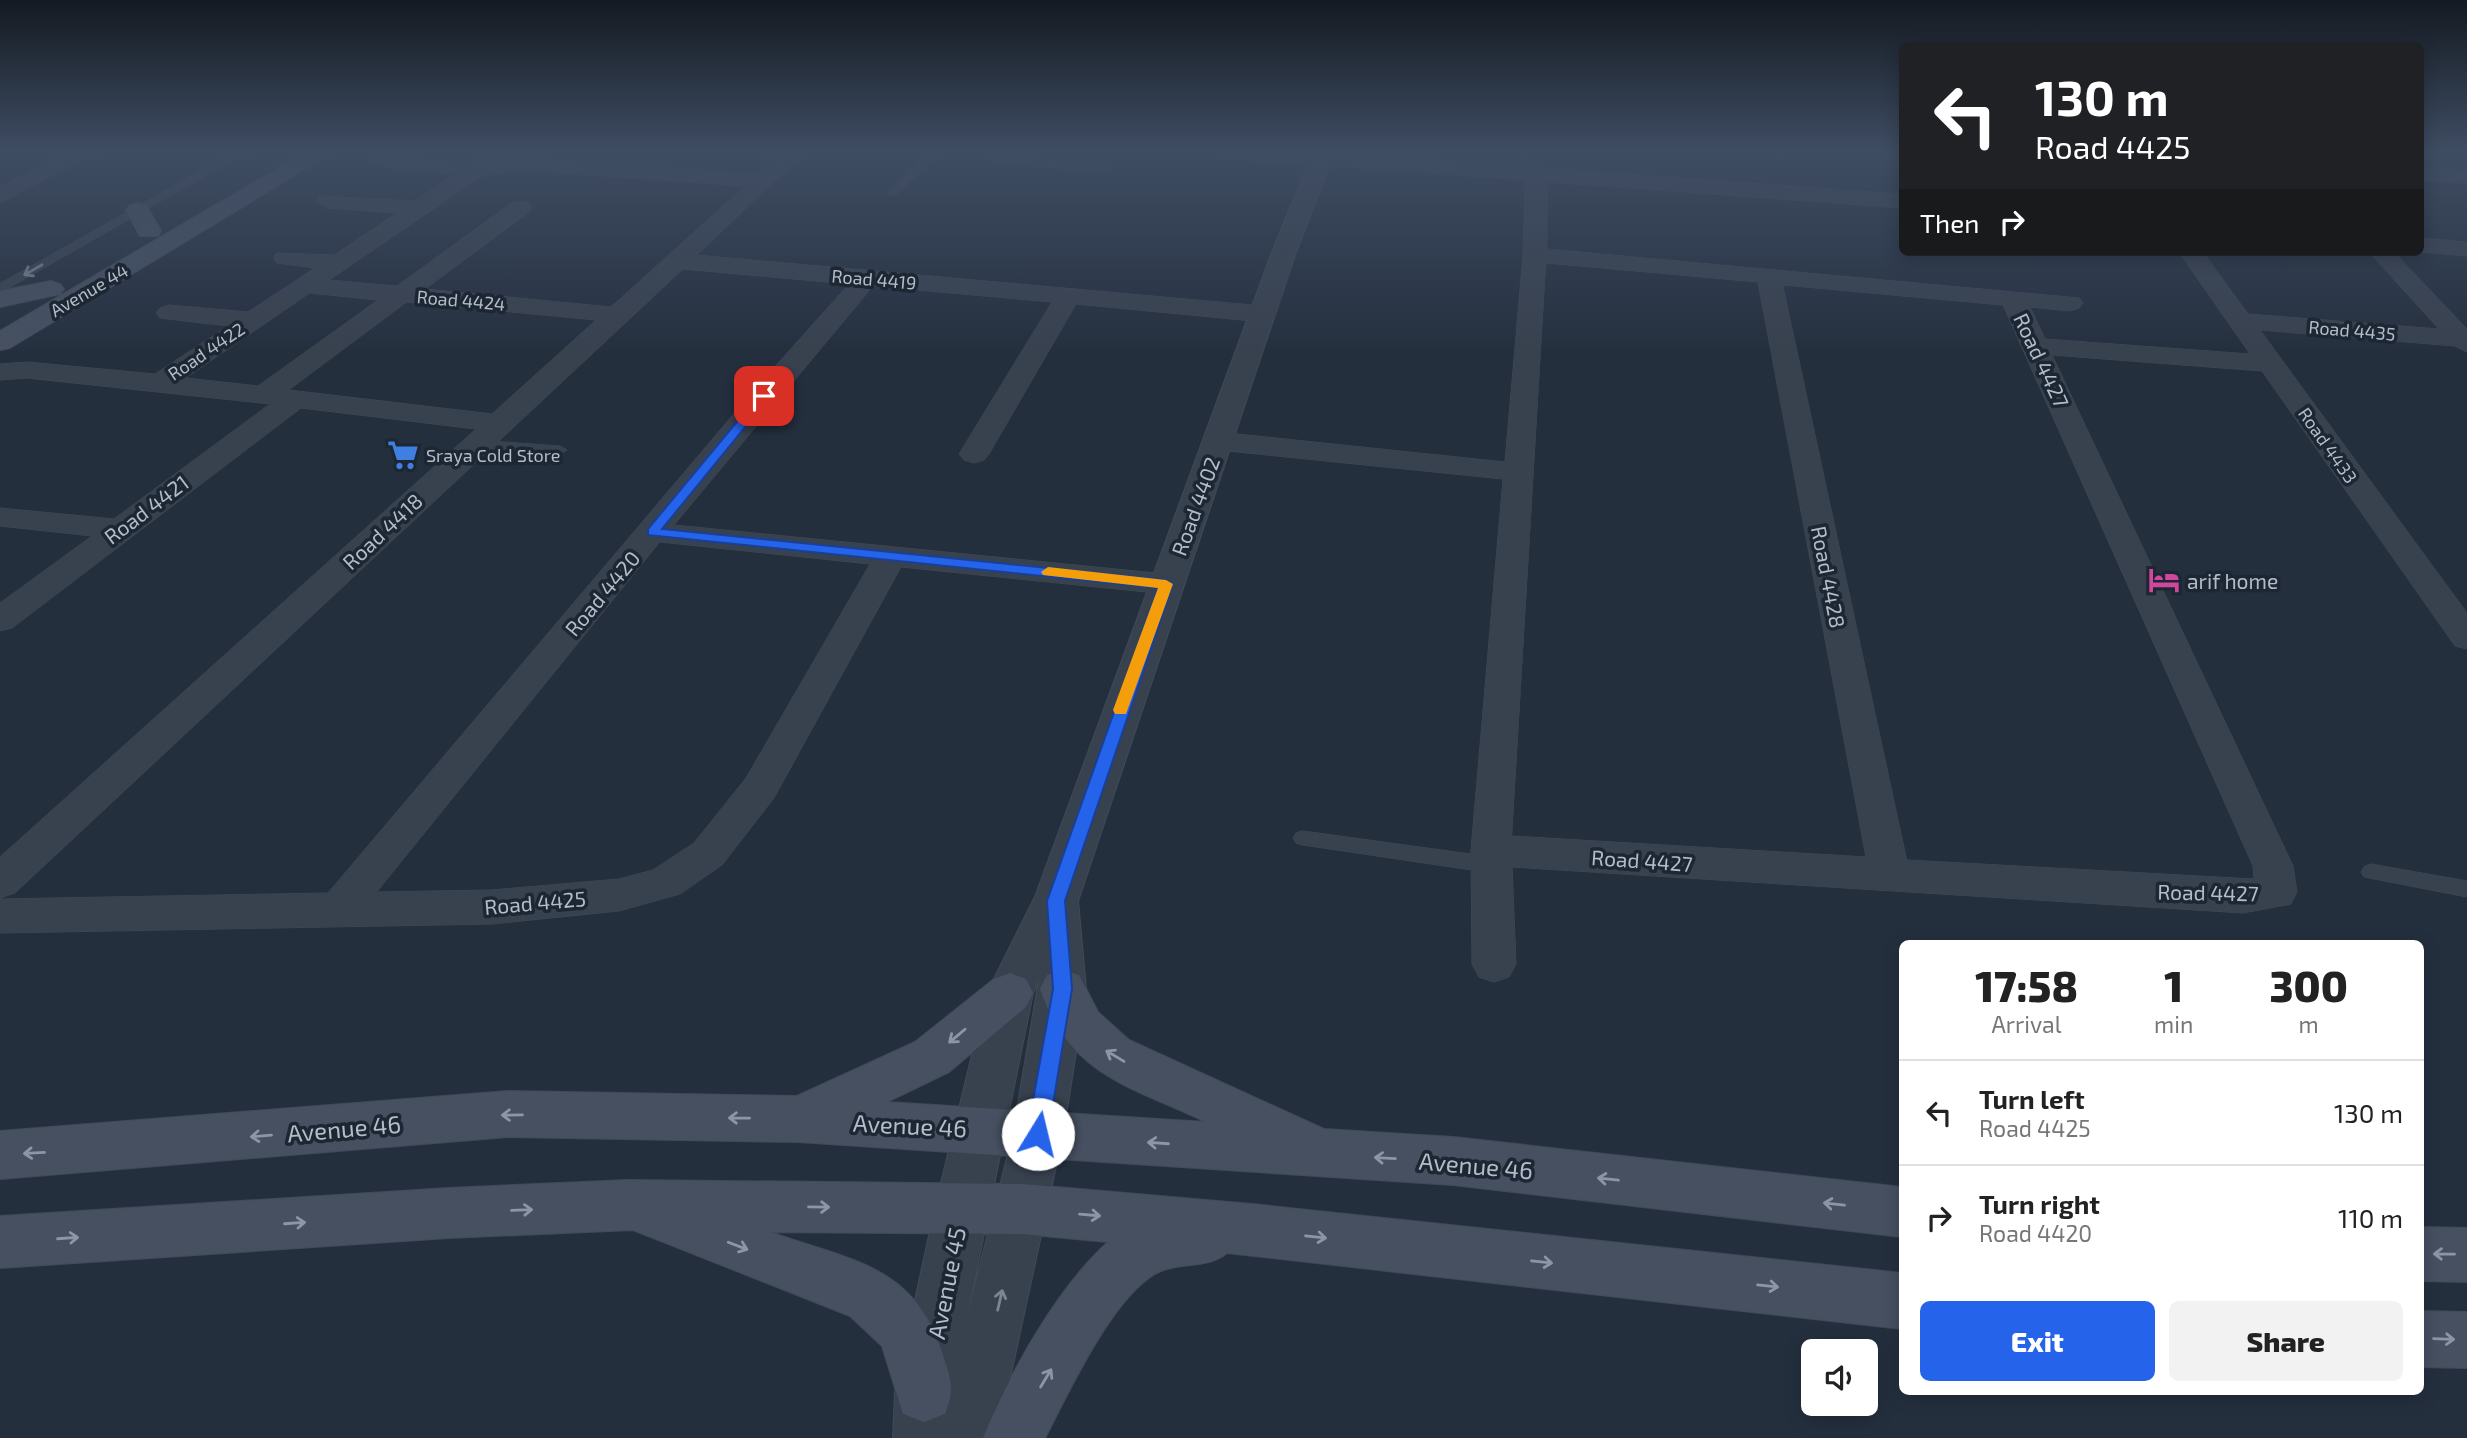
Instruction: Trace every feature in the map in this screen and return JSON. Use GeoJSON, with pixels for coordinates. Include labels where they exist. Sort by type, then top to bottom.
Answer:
{"type":"FeatureCollection","features":[{"type":"Feature","properties":{"kind":"main road","name":"Avenue 44"},"geometry":{"type":"LineString","coordinates":[[4,331],[203,219]]}},
{"type":"Feature","properties":{"kind":"main road","name":"Avenue 44"},"geometry":{"type":"LineString","coordinates":[[4,331],[51,289],[143,220]]}},
{"type":"Feature","properties":{"kind":"main road"},"geometry":{"type":"LineString","coordinates":[[0,299],[51,289]]}},
{"type":"Feature","properties":{"kind":"main road"},"geometry":{"type":"LineString","coordinates":[[1063,989],[1072,1017],[1090,1039],[1112,1055],[1333,1155]]}},
{"type":"Feature","properties":{"kind":"main road"},"geometry":{"type":"LineString","coordinates":[[799,1119],[932,1057],[1010,992]]}},
{"type":"Feature","properties":{"kind":"main road","name":"Avenue 46"},"geometry":{"type":"LineString","coordinates":[[0,1155],[508,1114],[799,1119],[1453,1161],[1899,1212]]}},
{"type":"Feature","properties":{"kind":"main road"},"geometry":{"type":"LineString","coordinates":[[628,1205],[868,1295],[889,1308],[907,1330],[923,1416]]}},
{"type":"Feature","properties":{"kind":"main road"},"geometry":{"type":"LineString","coordinates":[[0,1242],[449,1213],[628,1205],[1022,1209],[1252,1230],[1899,1301]]}},
{"type":"Feature","properties":{"kind":"main road"},"geometry":{"type":"LineString","coordinates":[[1013,1438],[1102,1289],[1131,1258],[1170,1242],[1252,1230]]}},
{"type":"Feature","properties":{"kind":"main road"},"geometry":{"type":"LineString","coordinates":[[2424,1254],[2467,1255]]}},
{"type":"Feature","properties":{"kind":"main road"},"geometry":{"type":"LineString","coordinates":[[2424,1339],[2467,1340]]}},
{"type":"Feature","properties":{"kind":"street","name":"Road 4422"},"geometry":{"type":"LineString","coordinates":[[160,383],[400,219]]}},
{"type":"Feature","properties":{"kind":"street"},"geometry":{"type":"LineString","coordinates":[[263,396],[504,219]]}},
{"type":"Feature","properties":{"kind":"street","name":"Road 4418"},"geometry":{"type":"LineString","coordinates":[[0,882],[722,219]]}},
{"type":"Feature","properties":{"kind":"street","name":"Road 4402"},"geometry":{"type":"LineString","coordinates":[[979,1129],[1010,992],[1031,945],[1056,901],[1166,584],[1298,219]]}},
{"type":"Feature","properties":{"kind":"street"},"geometry":{"type":"LineString","coordinates":[[1494,964],[1491,857],[1535,219]]}},
{"type":"Feature","properties":{"kind":"street"},"geometry":{"type":"LineString","coordinates":[[2424,246],[2467,249]]}},
{"type":"Feature","properties":{"kind":"street","name":"Road 4427"},"geometry":{"type":"LineString","coordinates":[[1535,255],[2070,303]]}},
{"type":"Feature","properties":{"kind":"street","name":"Road 4433"},"geometry":{"type":"LineString","coordinates":[[2194,256],[2467,638]]}},
{"type":"Feature","properties":{"kind":"street","name":"Road 4435"},"geometry":{"type":"LineString","coordinates":[[2385,256],[2464,342]]}},
{"type":"Feature","properties":{"kind":"street"},"geometry":{"type":"LineString","coordinates":[[285,258],[336,262]]}},
{"type":"Feature","properties":{"kind":"street","name":"Road 4419"},"geometry":{"type":"LineString","coordinates":[[679,261],[1263,314]]}},
{"type":"Feature","properties":{"kind":"street","name":"Road 4428"},"geometry":{"type":"LineString","coordinates":[[1769,278],[1890,876]]}},
{"type":"Feature","properties":{"kind":"street","name":"Road 4420"},"geometry":{"type":"LineString","coordinates":[[340,908],[866,279]]}},
{"type":"Feature","properties":{"kind":"street","name":"Road 4424"},"geometry":{"type":"LineString","coordinates":[[303,285],[618,315]]}},
{"type":"Feature","properties":{"kind":"street"},"geometry":{"type":"LineString","coordinates":[[974,454],[1068,296]]}},
{"type":"Feature","properties":{"kind":"street","name":"Road 4427"},"geometry":{"type":"LineString","coordinates":[[1491,857],[1890,876],[2243,897],[2276,892],[2273,866],[2013,298]]}},
{"type":"Feature","properties":{"kind":"street","name":"Road 4422"},"geometry":{"type":"LineString","coordinates":[[169,313],[253,320]]}},
{"type":"Feature","properties":{"kind":"street","name":"Road 4435"},"geometry":{"type":"LineString","coordinates":[[2242,321],[2464,342]]}},
{"type":"Feature","properties":{"kind":"street"},"geometry":{"type":"LineString","coordinates":[[4,331],[6,355],[14,371],[160,383],[499,422]]}},
{"type":"Feature","properties":{"kind":"street"},"geometry":{"type":"LineString","coordinates":[[2037,346],[2269,363]]}},
{"type":"Feature","properties":{"kind":"street","name":"Road 4421"},"geometry":{"type":"LineString","coordinates":[[0,620],[294,400]]}},
{"type":"Feature","properties":{"kind":"street"},"geometry":{"type":"LineString","coordinates":[[1218,441],[1519,472]]}},
{"type":"Feature","properties":{"kind":"street"},"geometry":{"type":"LineString","coordinates":[[0,517],[119,529]]}},
{"type":"Feature","properties":{"kind":"street"},"geometry":{"type":"LineString","coordinates":[[653,532],[1166,584]]}},
{"type":"Feature","properties":{"kind":"street","name":"Road 4425"},"geometry":{"type":"LineString","coordinates":[[0,916],[492,906],[620,895],[665,883],[708,854],[761,788],[891,555]]}},
{"type":"Feature","properties":{"kind":"street","name":"Road 4402"},"geometry":{"type":"LineString","coordinates":[[1038,1134],[1063,989],[1056,901]]}},
{"type":"Feature","properties":{"kind":"street","name":"Avenue 45"},"geometry":{"type":"LineString","coordinates":[[923,1416],[961,1208],[979,1129]]}},
{"type":"Feature","properties":{"kind":"street"},"geometry":{"type":"LineString","coordinates":[[967,1438],[1038,1134]]}},
{"type":"Feature","properties":{"kind":"lane"},"geometry":{"type":"LineString","coordinates":[[0,289],[143,220]]}},
{"type":"Feature","properties":{"kind":"lane"},"geometry":{"type":"LineString","coordinates":[[476,444],[560,450]]}},
{"type":"Feature","properties":{"kind":"lane"},"geometry":{"type":"LineString","coordinates":[[1303,838],[1491,857]]}},
{"type":"Feature","properties":{"kind":"lane"},"geometry":{"type":"LineString","coordinates":[[2371,872],[2467,889]]}},
{"type":"Feature","properties":{"kind":"slow traffic"},"geometry":{"type":"LineString","coordinates":[[1048,572],[1166,584],[1121,710]]}},
{"type":"Feature","properties":{"kind":"place","name":"Sraya Cold Store"},"geometry":{"type":"Point","coordinates":[403,455]}},
{"type":"Feature","properties":{"kind":"place","name":"arif home"},"geometry":{"type":"Point","coordinates":[2164,580]}},
{"type":"Feature","properties":{"kind":"route"},"geometry":{"type":"LineString","coordinates":[[764,396],[653,532],[1166,584],[1077,834],[1056,901],[1063,989],[1038,1134]]}}]}
